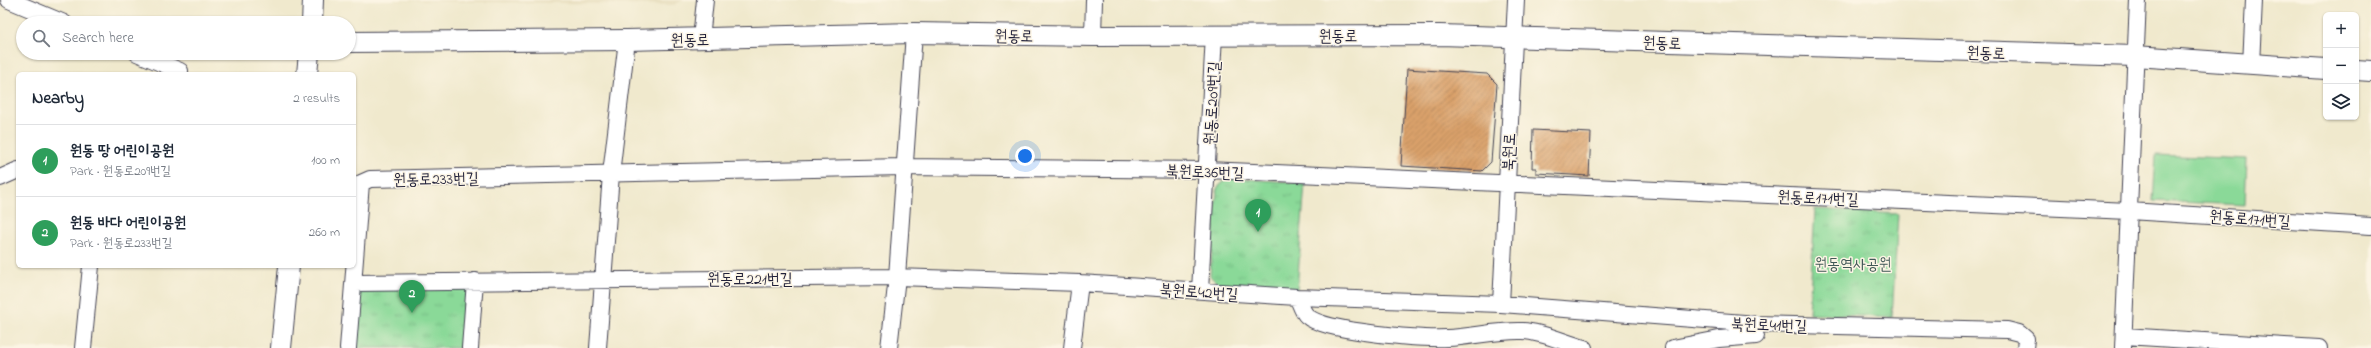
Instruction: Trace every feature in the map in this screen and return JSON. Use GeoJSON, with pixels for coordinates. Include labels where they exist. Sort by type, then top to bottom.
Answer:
{"type":"FeatureCollection","features":[{"type":"Feature","properties":{"kind":"street"},"geometry":{"type":"LineString","coordinates":[[9,0],[47,16]]}},
{"type":"Feature","properties":{"kind":"street"},"geometry":{"type":"LineString","coordinates":[[312,16],[313,0]]}},
{"type":"Feature","properties":{"kind":"street"},"geometry":{"type":"LineString","coordinates":[[701,39],[705,0]]}},
{"type":"Feature","properties":{"kind":"street"},"geometry":{"type":"LineString","coordinates":[[1093,36],[1094,0]]}},
{"type":"Feature","properties":{"kind":"street","name":"북원로"},"geometry":{"type":"LineString","coordinates":[[1501,304],[1516,0]]}},
{"type":"Feature","properties":{"kind":"street"},"geometry":{"type":"LineString","coordinates":[[2138,0],[2123,342],[2319,348]]}},
{"type":"Feature","properties":{"kind":"street"},"geometry":{"type":"LineString","coordinates":[[2251,65],[2254,0]]}},
{"type":"Feature","properties":{"kind":"street"},"geometry":{"type":"LineString","coordinates":[[889,348],[897,277],[903,167],[914,33]]}},
{"type":"Feature","properties":{"kind":"street","name":"원동로"},"geometry":{"type":"LineString","coordinates":[[356,42],[701,39],[914,33],[1093,36],[1214,34],[1514,38],[2135,56],[2323,69]]}},
{"type":"Feature","properties":{"kind":"street","name":"원동로209번길"},"geometry":{"type":"LineString","coordinates":[[1200,291],[1214,34]]}},
{"type":"Feature","properties":{"kind":"street"},"geometry":{"type":"LineString","coordinates":[[598,348],[611,174],[627,40]]}},
{"type":"Feature","properties":{"kind":"street"},"geometry":{"type":"LineString","coordinates":[[153,60],[180,72]]}},
{"type":"Feature","properties":{"kind":"street"},"geometry":{"type":"LineString","coordinates":[[307,72],[308,60]]}},
{"type":"Feature","properties":{"kind":"street"},"geometry":{"type":"LineString","coordinates":[[2359,70],[2371,71]]}},
{"type":"Feature","properties":{"kind":"street"},"geometry":{"type":"LineString","coordinates":[[611,174],[903,167]]}},
{"type":"Feature","properties":{"kind":"street","name":"북원로36번길"},"geometry":{"type":"LineString","coordinates":[[903,167],[1207,170],[1507,184]]}},
{"type":"Feature","properties":{"kind":"street"},"geometry":{"type":"LineString","coordinates":[[0,178],[16,171]]}},
{"type":"Feature","properties":{"kind":"street","name":"원동로233번길"},"geometry":{"type":"LineString","coordinates":[[356,254],[361,183],[370,179],[611,174]]}},
{"type":"Feature","properties":{"kind":"street","name":"원동로171번길"},"geometry":{"type":"LineString","coordinates":[[1507,184],[2129,211],[2371,226]]}},
{"type":"Feature","properties":{"kind":"street"},"geometry":{"type":"LineString","coordinates":[[83,348],[91,268]]}},
{"type":"Feature","properties":{"kind":"street"},"geometry":{"type":"LineString","coordinates":[[281,348],[289,268]]}},
{"type":"Feature","properties":{"kind":"street","name":"원동로233번길"},"geometry":{"type":"LineString","coordinates":[[348,348],[355,268]]}},
{"type":"Feature","properties":{"kind":"street","name":"원동로221번길"},"geometry":{"type":"LineString","coordinates":[[604,280],[897,277]]}},
{"type":"Feature","properties":{"kind":"street","name":"북원로42번길"},"geometry":{"type":"LineString","coordinates":[[897,277],[1080,283],[1297,297],[1501,304]]}},
{"type":"Feature","properties":{"kind":"street"},"geometry":{"type":"LineString","coordinates":[[354,283],[604,280]]}},
{"type":"Feature","properties":{"kind":"street"},"geometry":{"type":"LineString","coordinates":[[470,348],[475,281]]}},
{"type":"Feature","properties":{"kind":"street"},"geometry":{"type":"LineString","coordinates":[[1072,348],[1080,283]]}},
{"type":"Feature","properties":{"kind":"street"},"geometry":{"type":"LineString","coordinates":[[1297,297],[1306,315],[1317,322],[1339,328],[1422,338],[1447,338],[1505,331],[1525,331],[1584,348]]}},
{"type":"Feature","properties":{"kind":"street","name":"북원로41번길"},"geometry":{"type":"LineString","coordinates":[[1501,304],[1756,336],[2007,330],[2019,333],[2026,339],[2026,348]]}},
{"type":"Feature","properties":{"kind":"street"},"geometry":{"type":"LineString","coordinates":[[1673,348],[1719,339],[1756,336]]}},
{"type":"Feature","properties":{"kind":"shaded area"},"geometry":{"type":"Polygon","coordinates":[[[380,0],[683,0],[674,5],[380,0]]]}},
{"type":"Feature","properties":{"kind":"green space"},"geometry":{"type":"Polygon","coordinates":[[[2156,155],[2247,159],[2245,205],[2153,201],[2156,155]]]}},
{"type":"Feature","properties":{"kind":"green space"},"geometry":{"type":"Polygon","coordinates":[[[1228,178],[1305,183],[1297,290],[1218,284],[1210,276],[1217,188],[1228,178]]]}},
{"type":"Feature","properties":{"kind":"green space","name":"원동역사공원"},"geometry":{"type":"Polygon","coordinates":[[[1815,209],[1898,214],[1892,318],[1809,313],[1815,209]]]}},
{"type":"Feature","properties":{"kind":"green space"},"geometry":{"type":"Polygon","coordinates":[[[475,281],[470,348],[348,348],[354,283],[475,281]]]}},
{"type":"Feature","properties":{"kind":"building"},"geometry":{"type":"Polygon","coordinates":[[[1407,69],[1487,74],[1497,84],[1491,162],[1482,171],[1401,166],[1407,69]]]}},
{"type":"Feature","properties":{"kind":"building"},"geometry":{"type":"Polygon","coordinates":[[[1533,130],[1591,133],[1589,176],[1536,173],[1536,168],[1532,168],[1533,130]]]}},
{"type":"Feature","properties":{"kind":"place","name":"원동 땅 어린이공원"},"geometry":{"type":"Point","coordinates":[1258,232]}},
{"type":"Feature","properties":{"kind":"place","name":"원동 바다 어린이공원"},"geometry":{"type":"Point","coordinates":[412,313]}}]}
